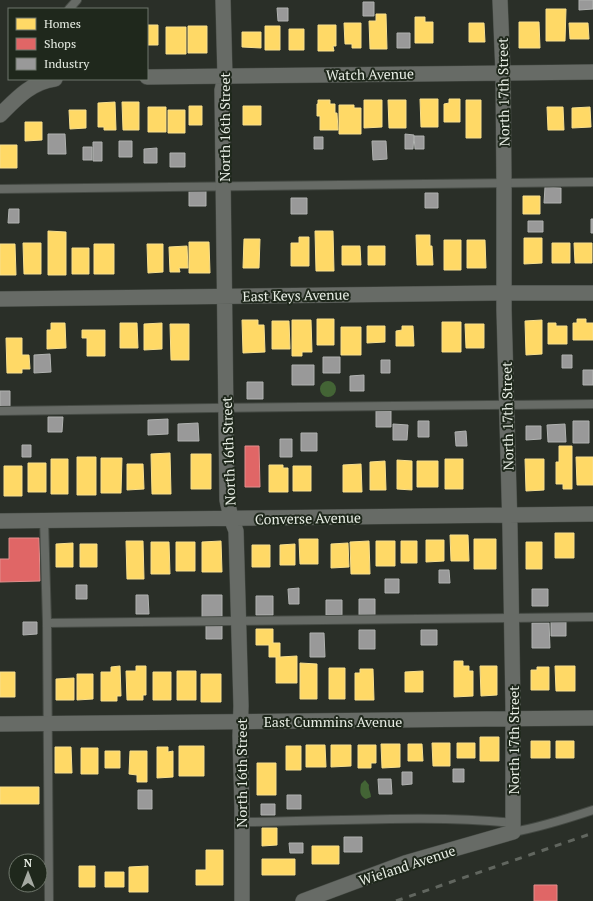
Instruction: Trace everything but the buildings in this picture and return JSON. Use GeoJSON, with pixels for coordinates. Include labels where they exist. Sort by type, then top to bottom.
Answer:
{"type":"FeatureCollection","features":[{"type":"Feature","properties":{"kind":"street","name":"North 16th Street"},"geometry":{"type":"LineString","coordinates":[[223,0],[224,77],[222,90],[227,505],[236,531],[241,721],[242,901]]}},
{"type":"Feature","properties":{"kind":"street","name":"North 17th Street"},"geometry":{"type":"LineString","coordinates":[[500,0],[503,73],[504,293],[513,719],[513,828]]}},
{"type":"Feature","properties":{"kind":"street","name":"Watch Avenue"},"geometry":{"type":"LineString","coordinates":[[148,77],[593,72]]}},
{"type":"Feature","properties":{"kind":"street"},"geometry":{"type":"LineString","coordinates":[[0,115],[16,99],[45,80]]}},
{"type":"Feature","properties":{"kind":"street","name":"East Keys Avenue"},"geometry":{"type":"LineString","coordinates":[[0,299],[593,293]]}},
{"type":"Feature","properties":{"kind":"street","name":"Converse Avenue"},"geometry":{"type":"LineString","coordinates":[[0,521],[44,519],[593,514]]}},
{"type":"Feature","properties":{"kind":"street","name":"East Cummins Avenue"},"geometry":{"type":"LineString","coordinates":[[0,724],[593,718]]}},
{"type":"Feature","properties":{"kind":"street","name":"Wieland Avenue"},"geometry":{"type":"LineString","coordinates":[[303,901],[404,863],[513,828]]}},
{"type":"Feature","properties":{"kind":"lane"},"geometry":{"type":"LineString","coordinates":[[70,8],[77,0]]}},
{"type":"Feature","properties":{"kind":"lane"},"geometry":{"type":"LineString","coordinates":[[0,189],[224,188],[593,182]]}},
{"type":"Feature","properties":{"kind":"lane"},"geometry":{"type":"LineString","coordinates":[[0,411],[593,404]]}},
{"type":"Feature","properties":{"kind":"lane"},"geometry":{"type":"LineString","coordinates":[[44,519],[47,623],[50,901]]}},
{"type":"Feature","properties":{"kind":"lane"},"geometry":{"type":"LineString","coordinates":[[47,623],[593,617]]}},
{"type":"Feature","properties":{"kind":"lane"},"geometry":{"type":"LineString","coordinates":[[242,822],[404,819],[479,820],[513,828],[534,829],[593,810]]}},
{"type":"Feature","properties":{"kind":"shaded area"},"geometry":{"type":"Polygon","coordinates":[[[325,381],[331,381],[336,386],[334,395],[331,397],[325,397],[320,392],[320,386],[325,381]]]}},
{"type":"Feature","properties":{"kind":"shaded area"},"geometry":{"type":"Polygon","coordinates":[[[365,780],[369,785],[371,794],[371,797],[366,799],[361,795],[360,791],[361,784],[365,780]]]}},
{"type":"Feature","properties":{"kind":"railway"},"geometry":{"type":"LineString","coordinates":[[396,901],[593,833]]}}]}
